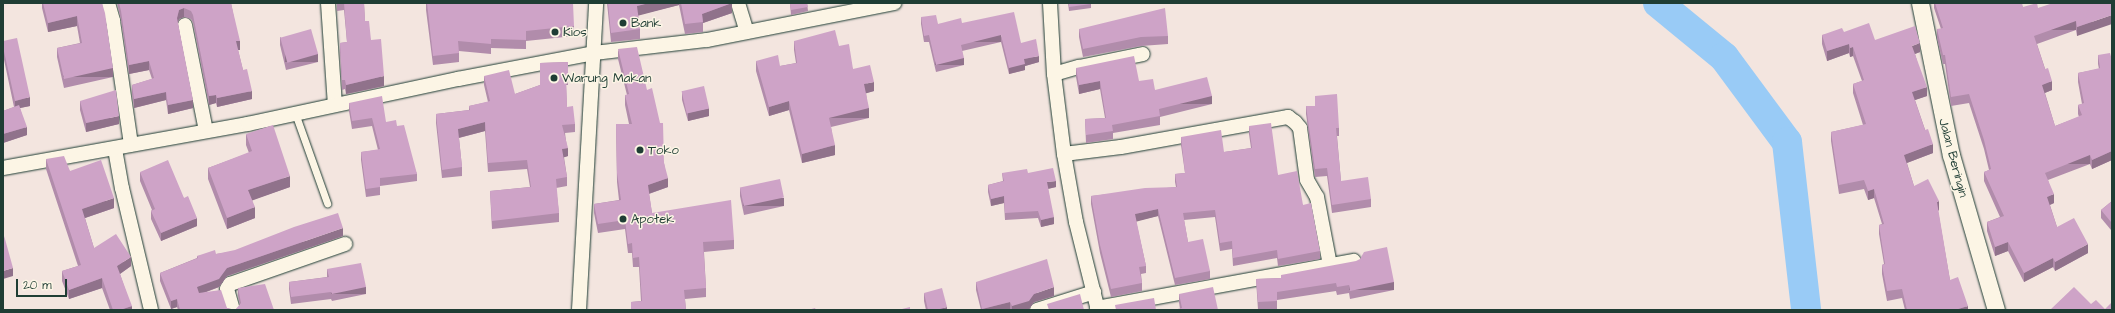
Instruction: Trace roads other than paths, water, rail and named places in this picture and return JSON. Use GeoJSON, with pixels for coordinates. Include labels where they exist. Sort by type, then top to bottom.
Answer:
{"type":"FeatureCollection","features":[{"type":"Feature","properties":{"kind":"street"},"geometry":{"type":"LineString","coordinates":[[108,3],[113,21],[131,145]]}},
{"type":"Feature","properties":{"kind":"street"},"geometry":{"type":"LineString","coordinates":[[328,3],[335,105]]}},
{"type":"Feature","properties":{"kind":"street"},"geometry":{"type":"LineString","coordinates":[[579,310],[596,3]]}},
{"type":"Feature","properties":{"kind":"street"},"geometry":{"type":"LineString","coordinates":[[738,3],[747,32]]}},
{"type":"Feature","properties":{"kind":"street"},"geometry":{"type":"LineString","coordinates":[[4,165],[115,149],[594,53],[707,40],[894,3]]}},
{"type":"Feature","properties":{"kind":"street"},"geometry":{"type":"LineString","coordinates":[[1050,3],[1054,74],[1064,154],[1076,222],[1098,309],[1354,261]]}},
{"type":"Feature","properties":{"kind":"street","name":"Jalan Beringin"},"geometry":{"type":"LineString","coordinates":[[1920,3],[1935,85],[1951,155],[1996,310]]}},
{"type":"Feature","properties":{"kind":"street"},"geometry":{"type":"LineString","coordinates":[[185,25],[206,131]]}},
{"type":"Feature","properties":{"kind":"street"},"geometry":{"type":"LineString","coordinates":[[1054,74],[1079,67],[1143,54]]}},
{"type":"Feature","properties":{"kind":"street"},"geometry":{"type":"LineString","coordinates":[[1064,154],[1121,147],[1288,118],[1295,122],[1300,128],[1307,180],[1317,197],[1330,265]]}},
{"type":"Feature","properties":{"kind":"street"},"geometry":{"type":"LineString","coordinates":[[115,149],[122,188],[151,310]]}},
{"type":"Feature","properties":{"kind":"street"},"geometry":{"type":"LineString","coordinates":[[233,310],[227,289],[230,284],[345,244]]}},
{"type":"Feature","properties":{"kind":"street"},"geometry":{"type":"LineString","coordinates":[[1037,310],[1094,292]]}},
{"type":"Feature","properties":{"kind":"lane"},"geometry":{"type":"LineString","coordinates":[[294,113],[327,203]]}},
{"type":"Feature","properties":{"kind":"waterway"},"geometry":{"type":"LineString","coordinates":[[1658,3],[1724,57],[1787,142],[1806,310]]}},
{"type":"Feature","properties":{"kind":"place","name":"Bank"},"geometry":{"type":"Point","coordinates":[623,23]}},
{"type":"Feature","properties":{"kind":"place","name":"Kios"},"geometry":{"type":"Point","coordinates":[555,32]}},
{"type":"Feature","properties":{"kind":"place","name":"Warung Makan"},"geometry":{"type":"Point","coordinates":[554,78]}},
{"type":"Feature","properties":{"kind":"place","name":"Toko"},"geometry":{"type":"Point","coordinates":[640,150]}},
{"type":"Feature","properties":{"kind":"place","name":"Apotek"},"geometry":{"type":"Point","coordinates":[623,219]}}]}
